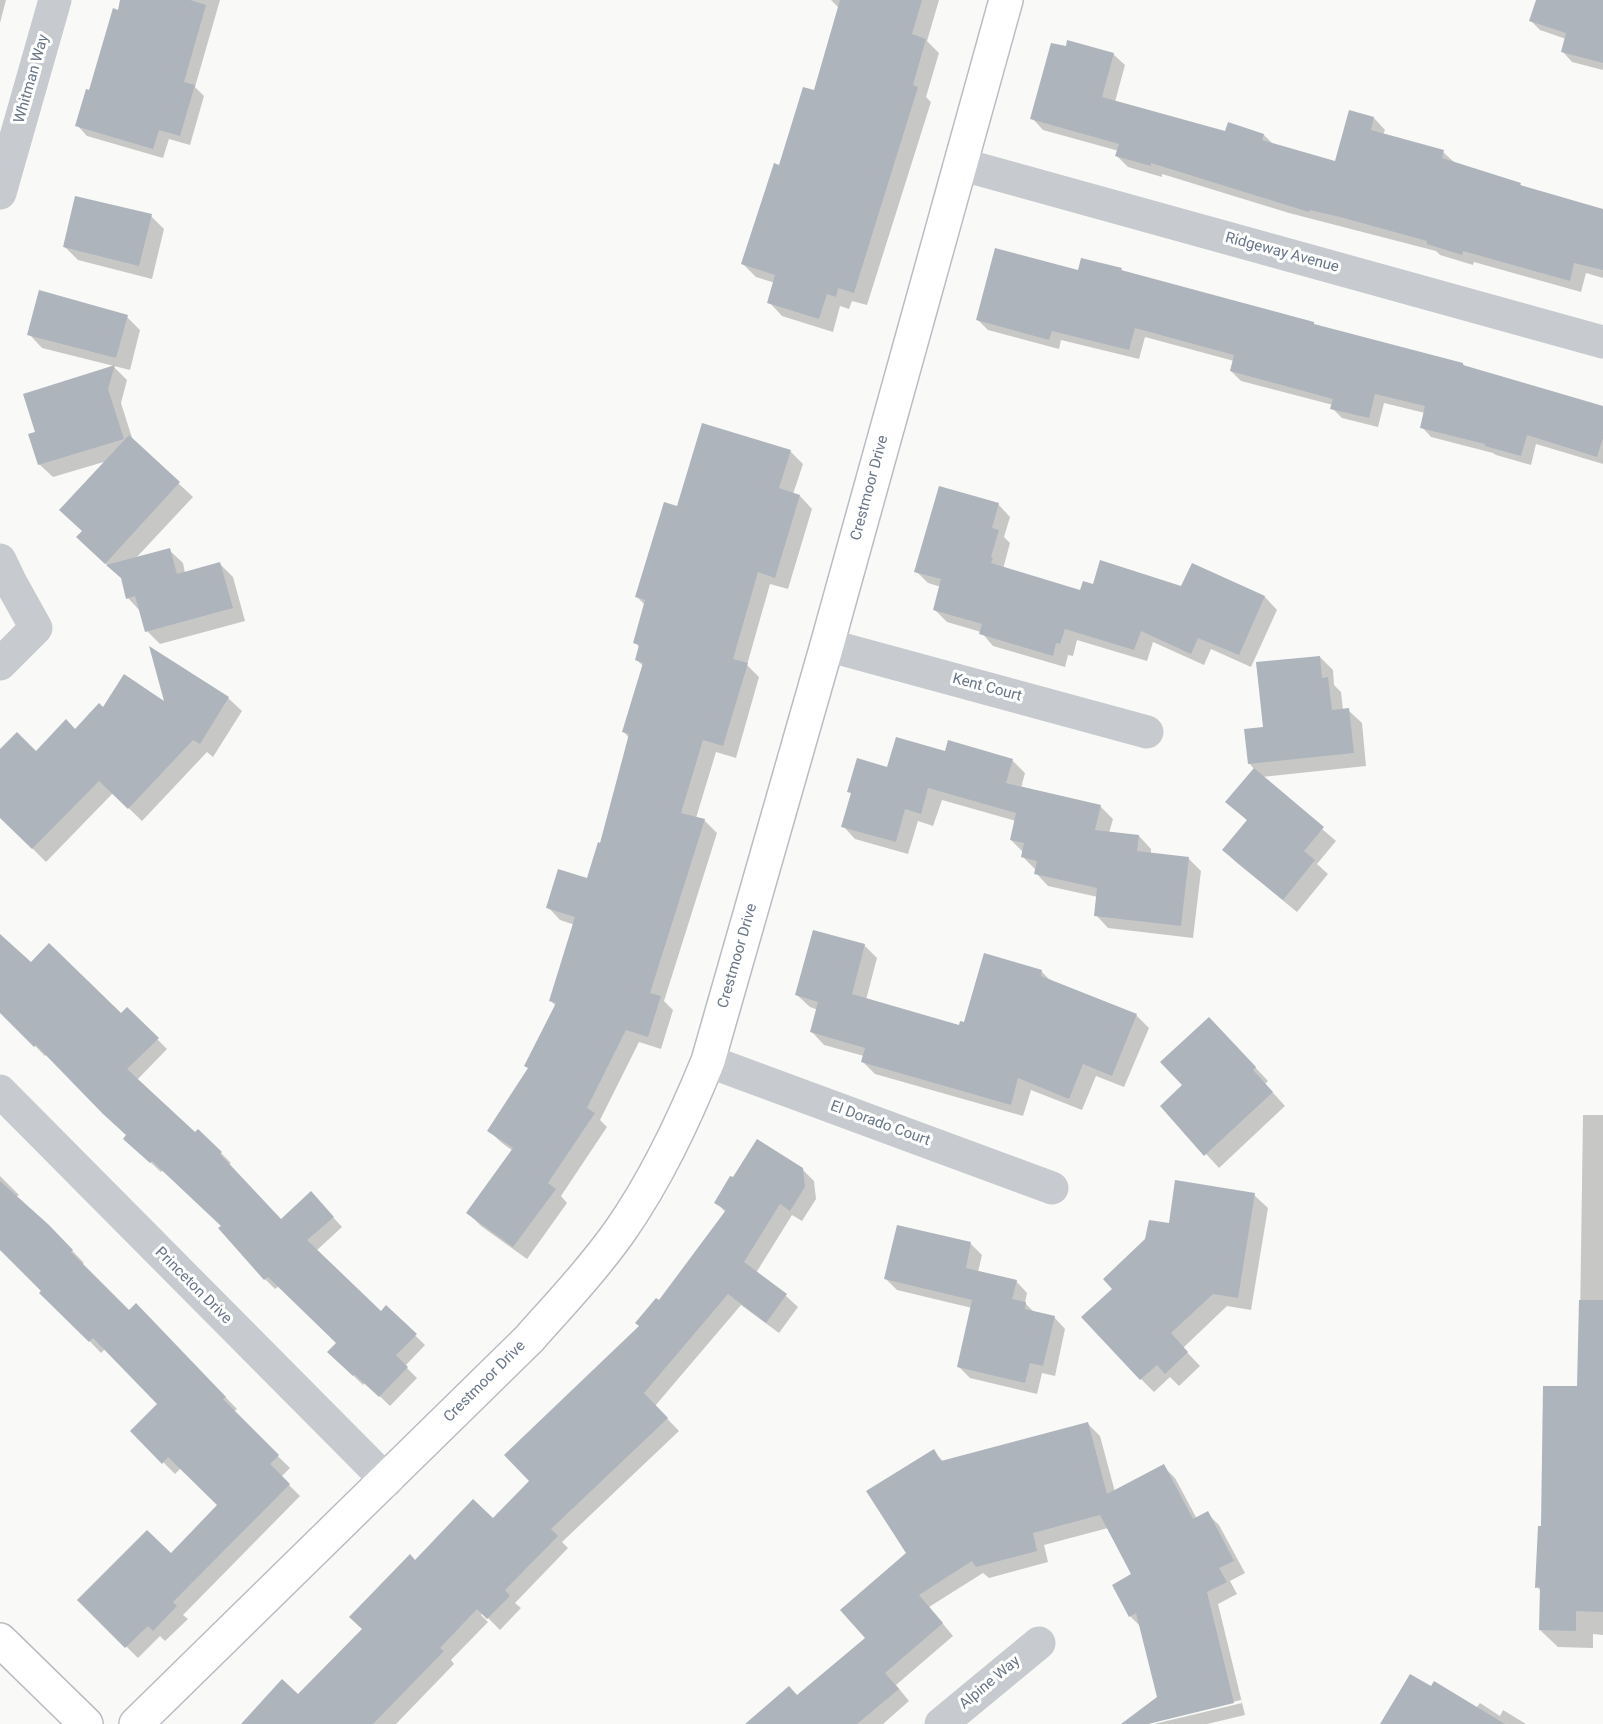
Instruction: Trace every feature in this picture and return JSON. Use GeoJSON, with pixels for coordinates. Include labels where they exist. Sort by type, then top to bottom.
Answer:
{"type":"FeatureCollection","features":[{"type":"Feature","properties":{"kind":"street","name":"Whitman Way"},"geometry":{"type":"LineString","coordinates":[[0,193],[55,0]]}},
{"type":"Feature","properties":{"kind":"street","name":"Crestmoor Drive"},"geometry":{"type":"LineString","coordinates":[[136,1724],[529,1339],[579,1283],[620,1230],[654,1175],[686,1114],[708,1061],[827,645],[1005,0]]}},
{"type":"Feature","properties":{"kind":"street","name":"Ridgeway Avenue"},"geometry":{"type":"LineString","coordinates":[[960,164],[1603,342]]}},
{"type":"Feature","properties":{"kind":"street"},"geometry":{"type":"LineString","coordinates":[[0,560],[36,628],[0,664]]}},
{"type":"Feature","properties":{"kind":"street","name":"Kent Court"},"geometry":{"type":"LineString","coordinates":[[827,645],[1148,732]]}},
{"type":"Feature","properties":{"kind":"street","name":"El Dorado Court"},"geometry":{"type":"LineString","coordinates":[[708,1061],[1052,1188]]}},
{"type":"Feature","properties":{"kind":"street","name":"Princeton Drive"},"geometry":{"type":"LineString","coordinates":[[0,1091],[387,1480]]}},
{"type":"Feature","properties":{"kind":"street"},"geometry":{"type":"LineString","coordinates":[[0,1640],[86,1724]]}},
{"type":"Feature","properties":{"kind":"street","name":"Alpine Way"},"geometry":{"type":"LineString","coordinates":[[941,1724],[1039,1643]]}},
{"type":"Feature","properties":{"kind":"building"},"geometry":{"type":"Polygon","coordinates":[[[120,0],[190,0],[206,5],[184,82],[195,85],[180,136],[159,130],[153,149],[75,126],[86,89],[89,90],[113,8],[118,10],[120,0]]]}},
{"type":"Feature","properties":{"kind":"building"},"geometry":{"type":"Polygon","coordinates":[[[840,0],[922,0],[912,34],[926,39],[913,85],[918,87],[854,293],[838,288],[836,297],[827,294],[819,319],[767,303],[775,275],[741,264],[774,163],[779,165],[803,87],[814,90],[840,0]]]}},
{"type":"Feature","properties":{"kind":"building"},"geometry":{"type":"Polygon","coordinates":[[[1536,0],[1603,0],[1603,63],[1561,52],[1566,33],[1529,21],[1536,0]]]}},
{"type":"Feature","properties":{"kind":"building"},"geometry":{"type":"Polygon","coordinates":[[[1067,40],[1114,53],[1102,97],[1225,131],[1228,122],[1264,134],[1262,140],[1335,161],[1349,110],[1374,117],[1371,130],[1444,150],[1442,158],[1521,183],[1520,185],[1603,209],[1603,270],[1574,263],[1570,281],[1463,251],[1462,255],[1427,244],[1427,241],[1340,217],[1310,210],[1309,212],[1151,163],[1151,166],[1115,156],[1119,144],[1030,119],[1051,43],[1066,46],[1067,40]]]}},
{"type":"Feature","properties":{"kind":"building"},"geometry":{"type":"Polygon","coordinates":[[[75,196],[152,214],[139,266],[63,247],[75,196]]]}},
{"type":"Feature","properties":{"kind":"building"},"geometry":{"type":"Polygon","coordinates":[[[995,248],[1078,270],[1081,258],[1122,268],[1121,270],[1314,322],[1314,324],[1463,363],[1463,365],[1603,406],[1603,438],[1597,457],[1527,435],[1521,456],[1485,446],[1485,444],[1420,428],[1425,406],[1375,394],[1369,418],[1330,409],[1333,399],[1230,371],[1234,355],[1135,328],[1129,350],[1052,331],[1049,340],[976,320],[995,248]]]}},
{"type":"Feature","properties":{"kind":"building"},"geometry":{"type":"Polygon","coordinates":[[[39,290],[128,315],[116,358],[27,335],[39,290]]]}},
{"type":"Feature","properties":{"kind":"building"},"geometry":{"type":"Polygon","coordinates":[[[115,365],[108,389],[124,439],[38,465],[28,434],[35,432],[23,394],[115,365]]]}},
{"type":"Feature","properties":{"kind":"building"},"geometry":{"type":"Polygon","coordinates":[[[702,423],[791,450],[779,488],[800,495],[775,578],[758,572],[733,659],[748,663],[723,746],[703,740],[681,813],[705,819],[650,993],[661,996],[648,1037],[626,1030],[587,1108],[595,1113],[548,1183],[556,1189],[513,1247],[466,1213],[513,1148],[487,1131],[528,1068],[524,1066],[556,1003],[549,1001],[575,917],[546,908],[558,869],[587,878],[598,842],[600,843],[629,734],[622,732],[643,663],[635,660],[639,645],[633,643],[645,600],[635,597],[664,502],[677,506],[702,423]]]}},
{"type":"Feature","properties":{"kind":"building"},"geometry":{"type":"Polygon","coordinates":[[[129,435],[180,482],[105,564],[76,537],[82,531],[59,510],[129,435]]]}},
{"type":"Feature","properties":{"kind":"building"},"geometry":{"type":"Polygon","coordinates":[[[939,486],[999,503],[992,528],[999,530],[991,563],[1080,590],[1083,581],[1093,584],[1100,560],[1181,586],[1192,563],[1265,596],[1239,655],[1198,638],[1191,654],[1141,631],[1134,650],[1065,629],[1060,644],[1056,643],[1053,656],[979,634],[982,624],[933,610],[941,579],[914,572],[939,486]]]}},
{"type":"Feature","properties":{"kind":"building"},"geometry":{"type":"Polygon","coordinates":[[[170,548],[177,574],[220,562],[233,608],[145,632],[135,596],[126,599],[121,578],[106,565],[170,548]]]}},
{"type":"Feature","properties":{"kind":"building"},"geometry":{"type":"Polygon","coordinates":[[[149,646],[229,697],[200,744],[193,740],[128,809],[99,781],[32,849],[0,818],[0,749],[17,732],[36,751],[66,719],[75,729],[99,703],[103,707],[124,674],[164,701],[149,646]]]}},
{"type":"Feature","properties":{"kind":"building"},"geometry":{"type":"Polygon","coordinates":[[[1320,656],[1322,678],[1328,677],[1332,710],[1349,708],[1354,753],[1248,764],[1244,729],[1263,727],[1256,662],[1320,656]]]}},
{"type":"Feature","properties":{"kind":"building"},"geometry":{"type":"Polygon","coordinates":[[[896,737],[945,751],[948,740],[1013,759],[1006,783],[1101,805],[1095,830],[1139,835],[1137,851],[1189,857],[1181,926],[1094,916],[1097,888],[1034,874],[1037,861],[1021,857],[1024,843],[1010,840],[1016,813],[928,788],[921,814],[905,809],[896,842],[841,827],[851,793],[847,792],[857,758],[887,767],[896,737]]]}},
{"type":"Feature","properties":{"kind":"building"},"geometry":{"type":"Polygon","coordinates":[[[1254,768],[1324,827],[1304,851],[1315,860],[1283,900],[1222,850],[1247,820],[1225,802],[1254,768]]]}},
{"type":"Feature","properties":{"kind":"building"},"geometry":{"type":"Polygon","coordinates":[[[813,930],[865,944],[852,994],[959,1025],[960,1021],[964,1022],[984,953],[1042,970],[1041,976],[1137,1014],[1112,1076],[1083,1064],[1069,1099],[1018,1078],[1011,1105],[861,1062],[865,1048],[810,1032],[818,1002],[795,995],[813,930]]]}},
{"type":"Feature","properties":{"kind":"building"},"geometry":{"type":"Polygon","coordinates":[[[0,934],[31,962],[49,943],[121,1013],[127,1007],[159,1038],[127,1069],[195,1132],[198,1129],[222,1152],[220,1154],[281,1219],[311,1191],[334,1217],[307,1240],[381,1311],[386,1305],[417,1334],[396,1355],[408,1367],[379,1397],[327,1352],[336,1343],[268,1277],[264,1280],[218,1228],[221,1226],[152,1161],[150,1163],[123,1139],[126,1135],[36,1045],[34,1047],[0,1013],[0,934]]]}},
{"type":"Feature","properties":{"kind":"building"},"geometry":{"type":"Polygon","coordinates":[[[1209,1017],[1256,1067],[1253,1070],[1273,1092],[1204,1156],[1160,1106],[1182,1085],[1160,1062],[1209,1017]]]}},
{"type":"Feature","properties":{"kind":"building"},"geometry":{"type":"Polygon","coordinates":[[[757,1139],[803,1168],[805,1187],[790,1211],[780,1204],[744,1262],[787,1294],[766,1323],[728,1294],[644,1393],[668,1418],[551,1529],[558,1536],[505,1590],[510,1596],[487,1619],[477,1609],[440,1648],[444,1651],[373,1724],[241,1724],[282,1679],[298,1694],[362,1629],[349,1617],[410,1554],[415,1560],[473,1499],[493,1518],[529,1481],[504,1455],[639,1326],[635,1323],[656,1298],[659,1300],[726,1210],[714,1203],[757,1139]]]}},
{"type":"Feature","properties":{"kind":"building"},"geometry":{"type":"Polygon","coordinates":[[[1175,1180],[1255,1193],[1238,1298],[1213,1294],[1171,1333],[1188,1352],[1165,1374],[1157,1365],[1140,1380],[1081,1317],[1112,1289],[1103,1279],[1145,1239],[1149,1220],[1169,1223],[1175,1180]]]}},
{"type":"Feature","properties":{"kind":"building"},"geometry":{"type":"Polygon","coordinates":[[[0,1181],[49,1225],[73,1250],[71,1252],[129,1310],[136,1303],[226,1397],[223,1399],[279,1455],[270,1464],[290,1484],[173,1602],[177,1606],[153,1631],[148,1626],[125,1648],[77,1600],[147,1530],[171,1553],[217,1505],[168,1457],[162,1464],[130,1431],[157,1404],[93,1338],[89,1342],[39,1293],[41,1291],[0,1250],[0,1181]]]}},
{"type":"Feature","properties":{"kind":"building"},"geometry":{"type":"Polygon","coordinates":[[[897,1225],[971,1242],[966,1268],[1017,1280],[1012,1299],[1026,1302],[1025,1309],[1055,1316],[1043,1366],[1030,1363],[1025,1383],[957,1367],[972,1300],[884,1279],[897,1225]]]}},
{"type":"Feature","properties":{"kind":"building"},"geometry":{"type":"Polygon","coordinates":[[[1579,1300],[1603,1300],[1603,1612],[1576,1611],[1576,1631],[1539,1630],[1540,1587],[1535,1588],[1538,1526],[1541,1526],[1543,1386],[1577,1386],[1579,1300]]]}},
{"type":"Feature","properties":{"kind":"building"},"geometry":{"type":"Polygon","coordinates":[[[1088,1422],[1107,1494],[1164,1464],[1193,1519],[1208,1511],[1234,1561],[1219,1568],[1227,1582],[1207,1592],[1234,1703],[1148,1724],[1121,1724],[1157,1697],[1136,1613],[1129,1617],[1112,1585],[1131,1574],[1100,1515],[1033,1533],[1037,1551],[976,1567],[972,1561],[919,1595],[943,1623],[885,1673],[899,1689],[857,1724],[745,1724],[789,1686],[797,1695],[865,1638],[840,1610],[906,1553],[866,1491],[934,1449],[941,1461],[1088,1422]]]}},
{"type":"Feature","properties":{"kind":"building"},"geometry":{"type":"Polygon","coordinates":[[[1410,1674],[1431,1686],[1434,1681],[1505,1724],[1380,1724],[1410,1674]]]}}]}
